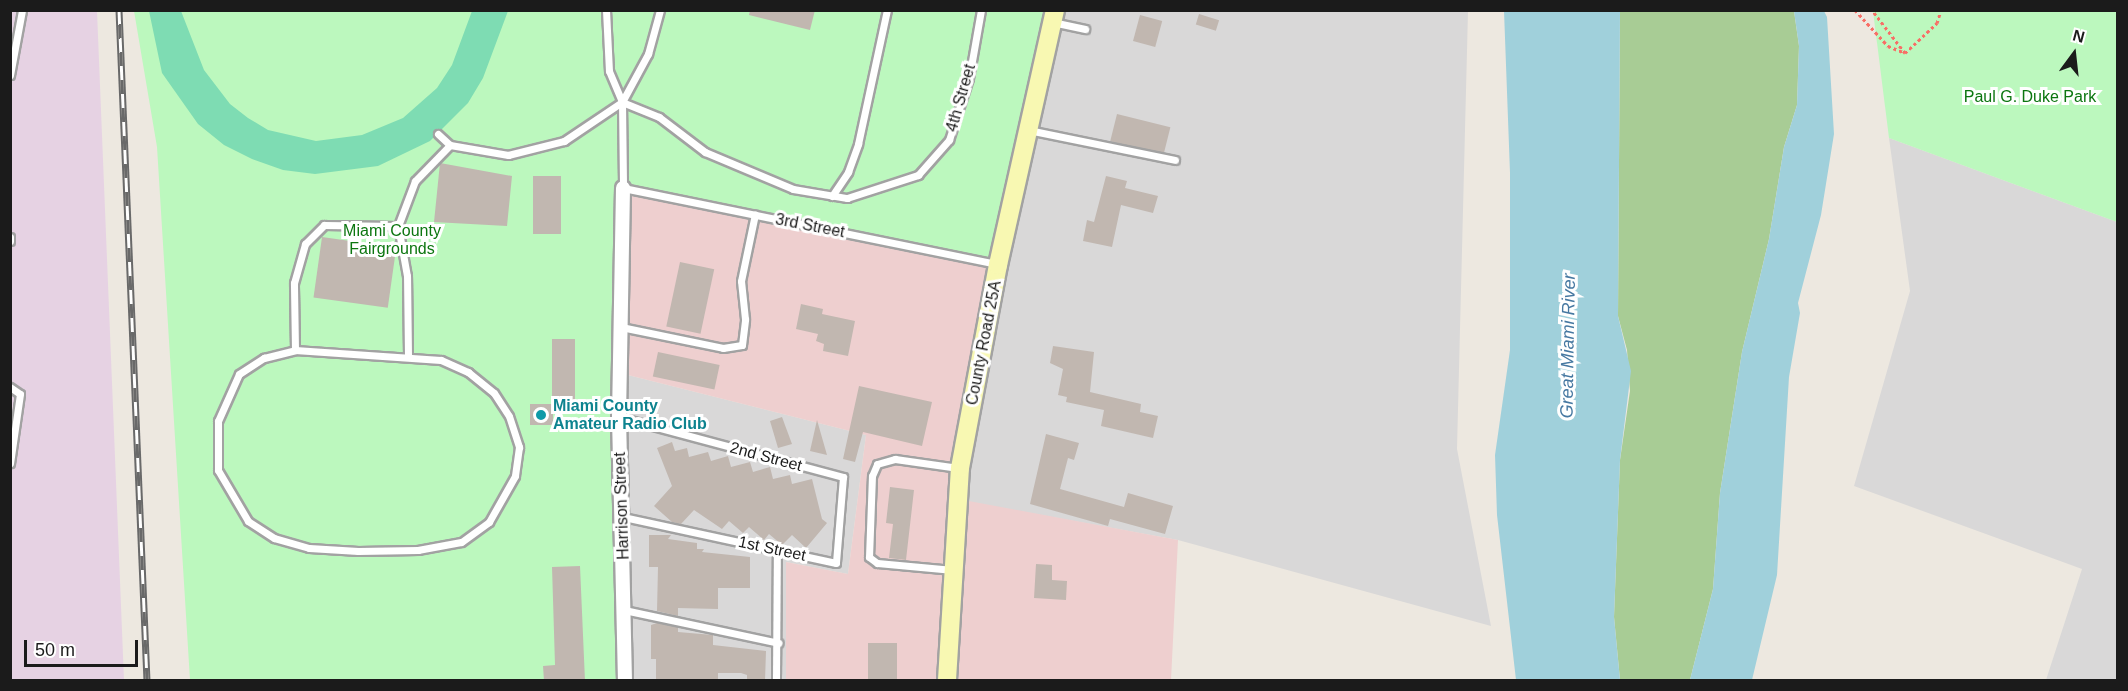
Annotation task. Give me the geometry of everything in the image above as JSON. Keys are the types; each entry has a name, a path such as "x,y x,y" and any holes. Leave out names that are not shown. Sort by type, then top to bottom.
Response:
{"main road":[{"name":"County Road 25A","path":"947,681 960,468 998,265 1054,16"}],"street":[{"name":"Harrison Street","path":"622,188 620,417 624,517 625,681"}],"lane":[{"path":"10,75 22,10"},
{"path":"606,10 609,71 622,102 622,188"},
{"path":"438,134 450,145 508,155 564,141 622,102 648,54 660,10"},
{"path":"622,102 660,117 705,152 793,189 832,196 848,172 858,144 887,10"},
{"name":"4th Street","path":"832,196 847,198 918,175 949,140 969,78 981,10"},
{"path":"1054,16 1085,29"},
{"path":"1028,130 1175,160"},
{"path":"408,355 406,276 398,226 415,181 450,145"},
{"name":"3rd Street","path":"622,188 998,265"},
{"path":"621,327 723,348 742,345 745,319 741,280 755,214"},
{"path":"295,350 294,283 305,243 324,225 398,226"},
{"path":"295,350 408,355 441,360 468,372 494,393 509,416 519,447 515,476 489,522 461,542 418,550 358,551 309,548 274,538 248,521 218,470 218,421 239,374 264,358 295,350"},
{"path":"10,387 20,394 10,463"},
{"name":"2nd Street","path":"620,417 843,477"},
{"path":"953,570 877,563 870,557 872,476 877,464 895,459 960,468"},
{"name":"1st Street","path":"624,517 836,563 843,477"},
{"path":"776,681 779,644 777,550"},
{"path":"624,609 779,644"}],"path":[{"path":"1855,10 1888,46 1905,53"},
{"path":"1872,10 1903,47 1905,53"},
{"path":"1905,53 1937,23 1941,10"}],"shaded area":[{"path":"10,11 97,11 124,680 11,680"},
{"path":"1055,11 1468,11 1457,449 1491,626 1178,540 958,500"},
{"path":"1889,138 2117,222 2117,680 2046,680 2082,569 1854,486 1910,291"},
{"path":"623,188 998,265 958,499 1178,540 1171,680 786,680 786,562 848,574 866,435 620,373"},
{"path":"620,373 866,435 848,574 786,562 786,680 625,680"}],"green space":[{"name":"Miami County Fairgrounds","path":"134,11 1055,11 998,265 623,188 625,680 190,680 157,147"},
{"path":"149,11 181,11 204,70 230,104 268,130 316,141 362,135 403,118 437,88 452,65 472,11 508,11 483,78 468,103 430,141 378,166 315,174 283,170 252,159 224,145 198,124 162,73"},
{"path":"1620,11 1794,11 1799,46 1797,105 1784,147 1769,239 1742,352 1720,493 1713,589 1690,680 1620,680 1614,617 1620,460 1630,391 1627,350 1618,316"},
{"name":"Paul G. Duke Park","path":"1873,11 2117,11 2117,222 1889,138"}],"water":[{"name":"Great Miami River","path":"1504,11 1620,11 1618,316 1631,371 1620,460 1614,617 1620,680 1516,680 1497,515 1495,455 1510,350 1510,173"},
{"path":"1794,11 1824,11 1827,17 1834,134 1821,215 1798,303 1800,313 1789,377 1777,575 1752,680 1690,680 1713,589 1720,493 1742,352 1769,239 1784,147 1797,105 1799,46"}],"building":[{"path":"750,10 815,10 810,30 749,15"},
{"path":"1199,14 1219,20 1216,31 1196,25"},
{"path":"1140,15 1162,21 1155,47 1133,41"},
{"path":"1117,114 1170,127 1164,154 1110,141"},
{"path":"440,163 512,176 507,226 434,222"},
{"path":"533,176 561,176 561,234 533,234"},
{"path":"1106,176 1127,181 1125,188 1158,196 1153,213 1121,205 1112,247 1083,241 1087,220 1094,222"},
{"path":"322,237 396,247 388,308 314,297"},
{"path":"680,262 714,269 701,334 666,327"},
{"path":"801,304 823,309 822,314 855,321 848,356 823,351 824,344 816,341 818,334 796,329"},
{"path":"552,339 575,339 575,401 552,401"},
{"path":"1053,346 1094,352 1090,392 1141,404 1140,412 1158,416 1153,438 1101,426 1104,410 1066,402 1067,397 1058,395 1063,369 1050,363"},
{"path":"658,352 720,365 714,390 653,376"},
{"path":"859,386 932,402 922,446 863,432 855,462 843,459"},
{"name":"Miami County Amateur Radio Club","path":"530,404 553,404 553,425 530,425"},
{"path":"782,417 792,444 778,448 770,421"},
{"path":"817,420 827,455 810,451"},
{"path":"1046,434 1079,443 1074,460 1068,458 1060,489 1124,507 1128,493 1173,506 1165,534 1110,519 1108,526 1030,504"},
{"path":"672,442 675,451 687,448 689,457 708,452 711,461 728,456 731,467 750,462 753,472 770,467 773,479 790,475 792,484 812,479 822,519 827,523 806,548 792,535 782,545 769,534 764,540 749,527 743,533 729,521 722,529 694,510 681,524 672,522 654,506 672,486 657,448"},
{"path":"890,487 914,490 906,560 889,558 893,524 886,523"},
{"path":"649,535 671,535 668,539 697,543 697,549 704,549 702,552 750,557 750,588 718,588 718,609 678,608 678,616 657,611 658,567 649,567"},
{"path":"1036,564 1052,565 1052,580 1067,581 1066,600 1034,598"},
{"path":"580,566 585,681 544,681 543,666 555,665 552,567"},
{"path":"657,623 678,627 678,632 713,635 713,645 766,651 765,681 747,681 747,675 741,673 718,673 718,681 656,681 656,659 651,659 651,625"},
{"path":"868,643 897,643 897,680 868,680"}],"railway":[{"path":"119,10 147,680"}],"place":[{"name":"Miami County Amateur Radio Club","path":"541,415"}]}
